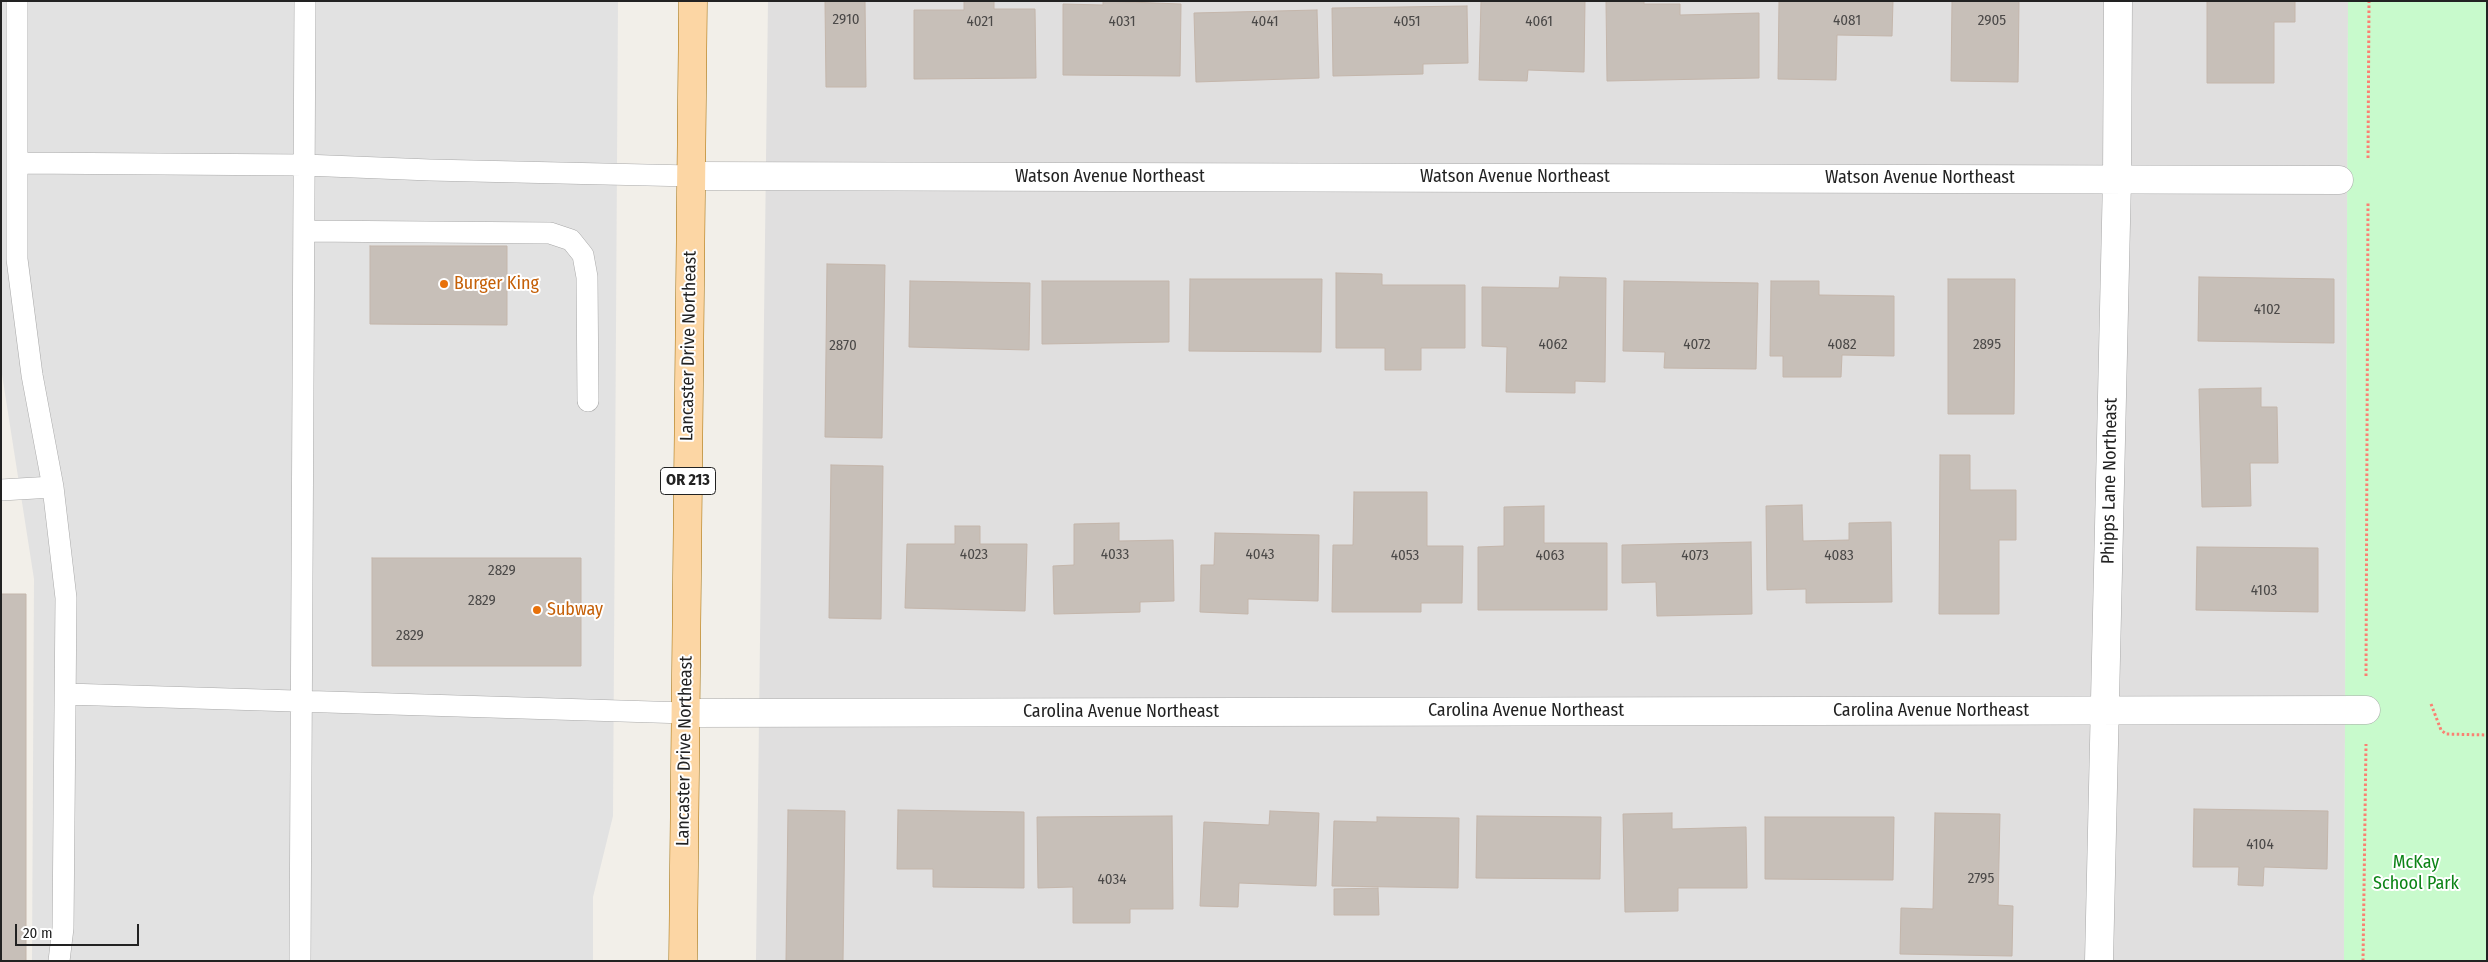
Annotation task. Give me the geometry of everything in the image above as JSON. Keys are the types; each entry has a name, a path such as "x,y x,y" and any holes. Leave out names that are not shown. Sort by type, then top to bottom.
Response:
{"main road":[{"name":"Lancaster Drive Northeast","path":"682,961 693,1"}],"street":[{"name":"Phipps Lane Northeast","path":"2099,961 2117,178 2118,1"},
{"name":"Watson Avenue Northeast","path":"691,176 2339,180"},
{"name":"Carolina Avenue Northeast","path":"686,713 2366,710"}],"lane":[{"path":"17,1 17,259 32,375 53,487 66,598 63,928 59,961"},
{"path":"300,961 305,1"},
{"path":"18,163 304,165 691,176"},
{"path":"304,231 550,233 571,240 583,255 587,277 588,401"},
{"path":"1,490 53,487"},
{"path":"66,694 686,713"}],"path":[{"path":"2368,1 2368,161"},
{"path":"2363,961 2368,201"},
{"path":"2431,704 2441,730 2446,734 2485,734"}],"shaded area":[{"path":"1,1 618,1 613,816 593,897 593,961 32,961 34,579 1,368"},
{"path":"768,1 2348,1 2344,961 756,961"}],"green space":[{"name":"McKay School Park","path":"2348,1 2487,1 2487,961 2344,961"}],"building":[{"path":"825,1 865,1 866,87 826,87"},
{"path":"964,1 994,1 994,9 1035,9 1036,78 914,79 914,10 964,10"},
{"path":"1103,1 1181,4 1180,76 1063,75 1063,4 1103,5"},
{"path":"1481,1 1585,1 1584,72 1528,70 1527,81 1479,80"},
{"path":"1606,1 1644,1 1644,4 1680,4 1680,15 1759,13 1759,78 1607,81"},
{"path":"1779,1 1893,1 1892,36 1837,35 1836,80 1778,79"},
{"path":"1952,1 2019,1 2018,82 1951,81"},
{"path":"2207,1 2295,1 2295,22 2274,22 2274,83 2207,83"},
{"path":"1467,6 1468,63 1423,64 1423,74 1333,76 1332,8"},
{"path":"1317,10 1319,78 1196,82 1194,13"},
{"path":"370,246 507,246 507,325 370,324"},
{"path":"827,264 885,265 882,438 825,437"},
{"path":"1336,273 1382,274 1382,285 1465,285 1465,348 1421,348 1421,370 1385,370 1385,348 1336,348"},
{"path":"1560,277 1606,278 1605,382 1575,381 1575,393 1506,392 1507,347 1482,346 1482,287 1559,288"},
{"path":"2199,277 2334,279 2334,343 2198,341"},
{"path":"1190,279 1322,279 1321,352 1189,351"},
{"path":"1948,279 2015,279 2014,414 1948,414"},
{"path":"910,281 1030,283 1029,350 909,347"},
{"path":"1042,281 1169,281 1169,342 1042,344"},
{"path":"1624,281 1758,283 1756,369 1664,368 1665,352 1623,351"},
{"path":"1771,281 1819,281 1819,295 1894,296 1894,356 1842,355 1841,377 1783,377 1783,356 1770,356"},
{"path":"2261,388 2261,407 2277,407 2278,463 2250,463 2251,506 2202,507 2199,389"},
{"path":"1940,455 1970,455 1970,490 2016,490 2016,540 1999,540 1999,614 1939,614"},
{"path":"831,465 883,466 881,619 829,618"},
{"path":"1354,492 1427,492 1427,546 1463,546 1462,603 1421,603 1421,612 1332,612 1333,545 1353,545"},
{"path":"1802,505 1803,541 1849,540 1849,523 1891,522 1892,602 1806,603 1806,589 1767,590 1766,506"},
{"path":"1544,506 1544,543 1607,543 1607,610 1478,610 1478,547 1504,546 1504,507"},
{"path":"1119,523 1119,541 1173,540 1174,601 1140,602 1140,612 1054,614 1053,566 1074,565 1074,524"},
{"path":"955,526 980,526 980,544 1027,544 1025,611 905,608 907,544 955,544"},
{"path":"1215,533 1319,535 1318,601 1248,599 1248,614 1200,612 1201,565 1214,565"},
{"path":"1751,542 1752,614 1657,616 1656,582 1622,583 1622,545"},
{"path":"2197,547 2318,548 2318,612 2196,610"},
{"path":"372,558 581,558 581,666 372,666"},
{"path":"1,594 26,594 26,961 1,961"},
{"path":"2194,809 2328,811 2327,869 2264,867 2263,886 2238,885 2239,867 2193,867"},
{"path":"788,810 845,811 843,961 786,961"},
{"path":"898,810 1024,812 1024,888 933,887 933,869 897,869"},
{"path":"1270,811 1319,813 1316,886 1239,883 1238,907 1200,906 1204,822 1269,825"},
{"path":"1672,813 1672,829 1746,827 1747,888 1678,888 1678,911 1625,912 1623,814"},
{"path":"1935,813 2000,814 1998,905 2013,906 2012,956 1900,954 1901,908 1933,909"},
{"path":"1172,816 1173,909 1130,909 1130,923 1073,923 1073,887 1038,888 1037,817"},
{"path":"1477,816 1601,817 1600,879 1476,878"},
{"path":"1377,817 1459,818 1458,888 1332,886 1334,821 1377,822"},
{"path":"1765,817 1894,817 1893,880 1765,879"},
{"path":"1378,888 1379,915 1334,915 1334,889"}],"place":[{"name":"Burger King","path":"444,284"},
{"name":"Subway","path":"537,610"}]}
